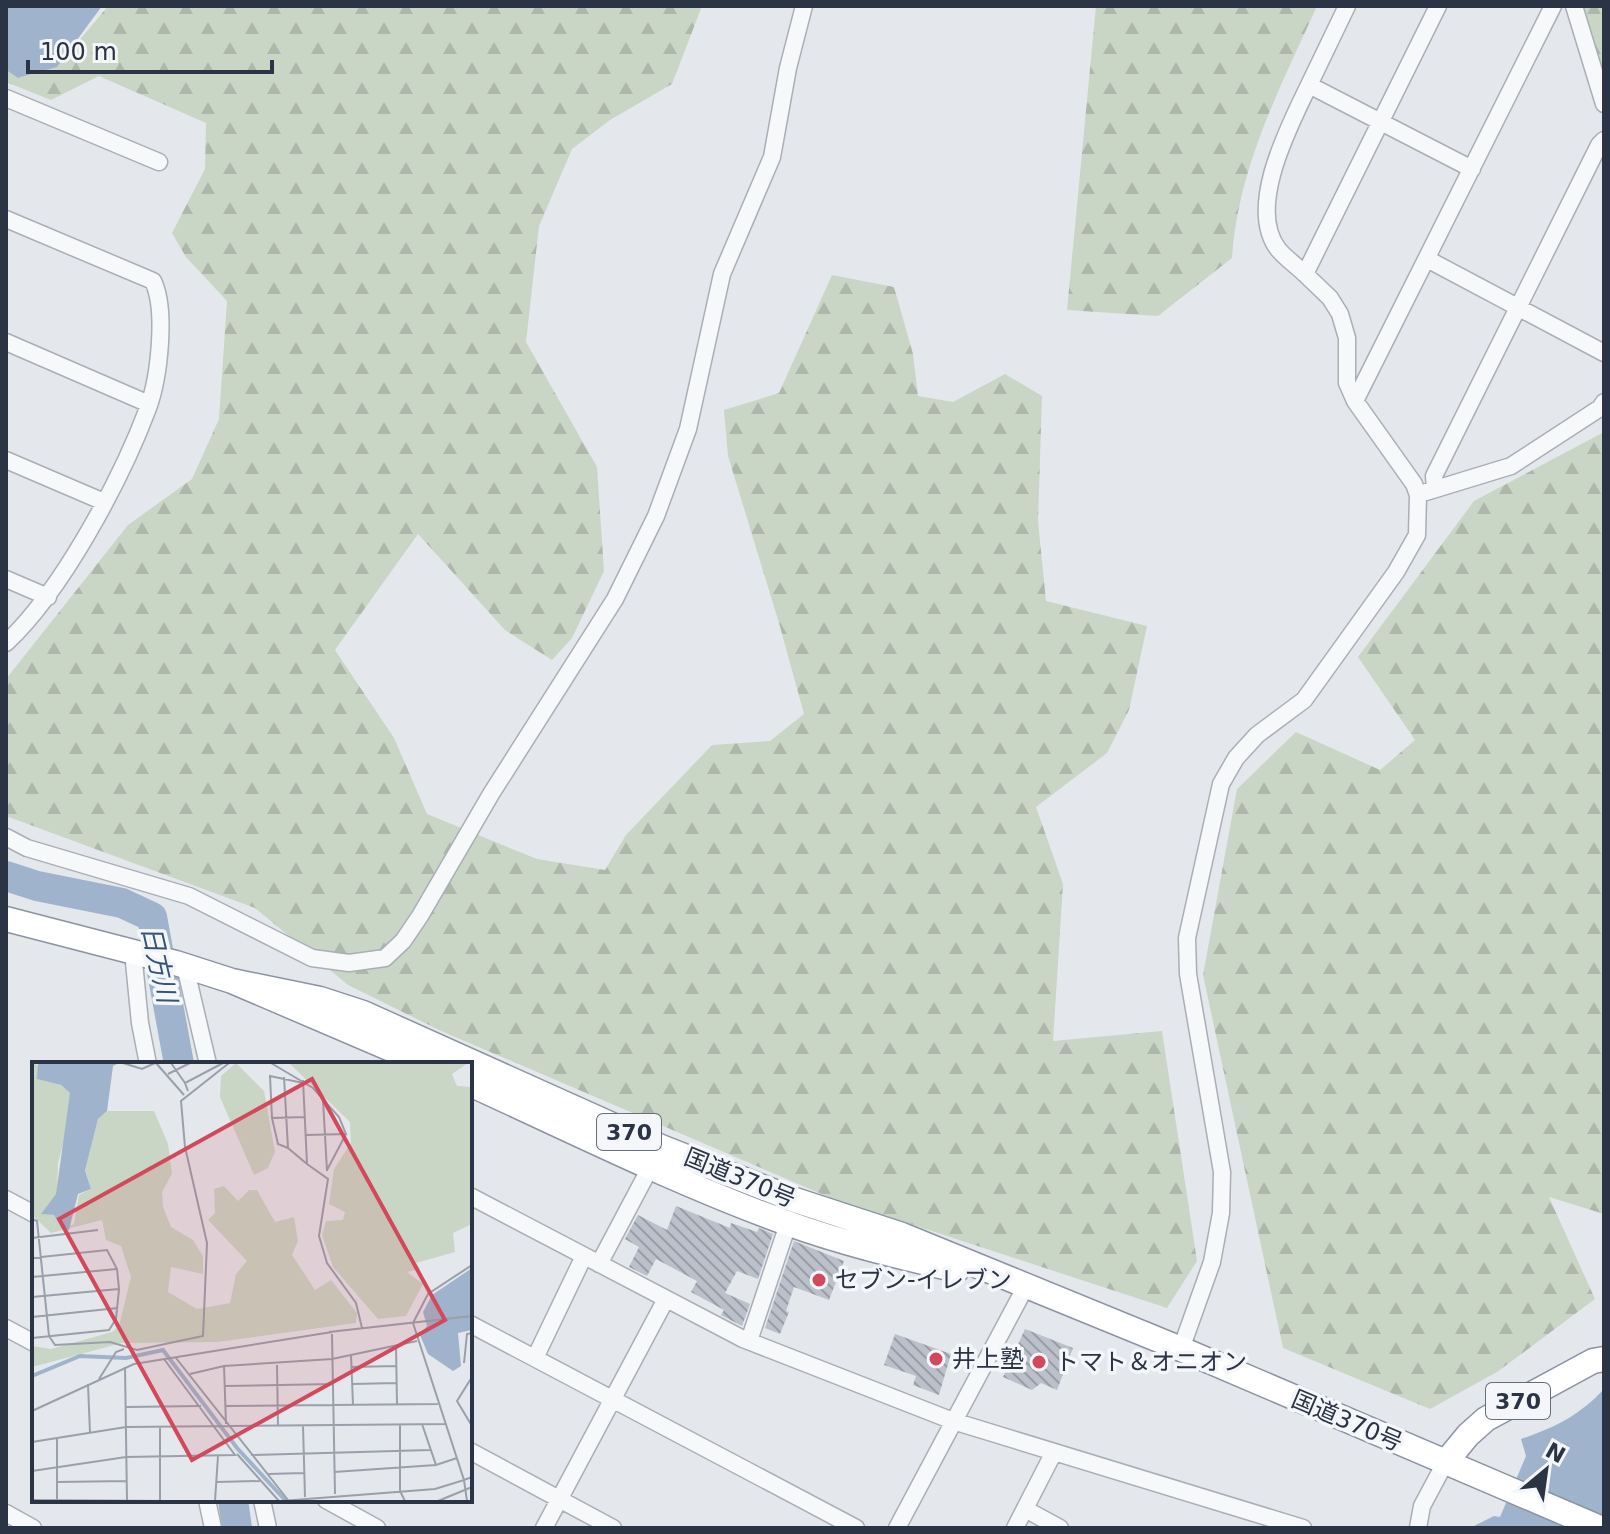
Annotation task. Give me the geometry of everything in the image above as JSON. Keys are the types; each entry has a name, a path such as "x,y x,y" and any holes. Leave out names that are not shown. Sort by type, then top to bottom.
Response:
{"highway":[{"name":"国道370号","path":"6,919 180,964 232,981 421,1062"},
{"name":"国道370号","path":"232,981 320,999 363,1013 661,1147 795,1200 902,1235 1181,1349 1445,1463"},
{"name":"国道370号","path":"472,1085 788,1224 894,1255 1026,1286"},
{"name":"370","path":"1600,1528 1445,1463 1486,1419 1593,1361 1604,1359"}],"street":[{"path":"6,837 27,848 189,896 312,958 349,963 385,958 403,941 491,794 615,599 656,516 688,429 722,274 772,157 788,68 804,6"},
{"path":"1181,1349 1212,1262 1221,1213 1222,1172 1188,974 1187,938 1221,784 1236,758 1257,735 1304,700 1396,572 1417,535 1418,495 1399,462 1355,401 1347,383 1347,338 1340,314 1330,298 1277,248 1268,227 1269,181 1277,152 1347,6"},
{"path":"1305,274 1438,6"},
{"path":"1355,401 1553,6"},
{"path":"1574,6 1604,104"},
{"path":"1309,85 1472,169"},
{"path":"6,98 159,162"},
{"path":"1435,488 1434,476 1604,140"},
{"path":"6,219 153,281 160,296 162,328 149,404 104,502 48,597 6,643"},
{"path":"1427,259 1604,353"},
{"path":"6,342 149,404"},
{"path":"1418,495 1511,466 1600,408 1604,402"},
{"path":"6,460 104,502"},
{"path":"6,579 48,597"},
{"path":"136,953 140,1023 148,1062"},
{"path":"180,964 207,1062"},
{"path":"599,1264 651,1166"},
{"path":"472,1197 749,1341 953,1421 1300,1528"},
{"path":"6,1199 32,1213"},
{"path":"749,1341 788,1224"},
{"path":"535,1358 584,1256"},
{"path":"897,1528 1026,1286"},
{"path":"544,1528 666,1299"},
{"path":"472,1325 856,1528"},
{"path":"6,1328 32,1342"},
{"path":"472,1452 613,1528"},
{"path":"1015,1528 1054,1452"},
{"path":"1418,1528 1422,1506 1445,1463"},
{"path":"207,1502 213,1528"},
{"path":"262,1502 268,1528"},
{"path":"330,1502 377,1528"},
{"path":"1025,1509 1060,1528"},
{"path":"6,1513 33,1528"}],"green space":[{"path":"108,6 702,6 672,84 610,120 572,149 539,226 526,342 597,467 604,571 572,638 552,660 505,630 418,534 335,650 394,738 427,814 537,859 605,870 626,835 712,745 770,741 804,714 728,456 724,410 779,393 832,275 894,287 913,354 918,396 953,402 1005,374 1042,396 1038,521 1046,601 1147,626 1129,710 1107,753 1036,807 1063,884 1053,1041 1162,1031 1197,1261 1167,1308 831,1198 439,1030 348,985 255,908 6,816 6,679 128,525 192,479 219,419 227,301 186,257 172,233 205,169 206,123 99,76 51,100 6,82 6,70 19,78 57,67"},
{"path":"1096,6 1317,6 1275,98 1252,160 1236,224 1232,258 1158,316 1067,310"},
{"path":"1582,6 1604,6 1604,76"},
{"path":"1604,432 1604,1214 1549,1197 1595,1299 1497,1372 1430,1409 1283,1348 1203,975 1237,789 1296,732 1380,770 1415,740 1358,657 1474,501"}],"water":[{"path":"6,6 102,6 57,67 18,78 6,70"},
{"path":"1604,1389 1604,1528 1470,1528 1494,1516 1500,1517 1526,1456 1521,1439 1566,1420"}],"building":[{"path":"676,1206 730,1228 731,1223 773,1234 758,1279 737,1271 725,1293 750,1304 742,1326 721,1315 724,1310 691,1292 697,1281 656,1259 647,1276 629,1267 639,1247 625,1239 638,1215 667,1230"},
{"path":"794,1241 844,1261 829,1300 794,1287 780,1334 765,1328"},
{"name":"トマト＆オニオン","path":"1025,1329 1073,1348 1057,1390 1041,1383 1032,1390 1003,1377"},
{"path":"895,1334 951,1354 939,1395 913,1385 916,1376 884,1365"}],"waterway":[{"name":"日方川","path":"6,876 37,886 122,903 152,917 179,1062"},
{"name":"日方川","path":"233,1502 237,1528"}],"place":[{"name":"セブン-イレブン","path":"819,1280"},
{"name":"井上塾","path":"936,1359"},
{"name":"トマト＆オニオン","path":"1039,1362"}]}
